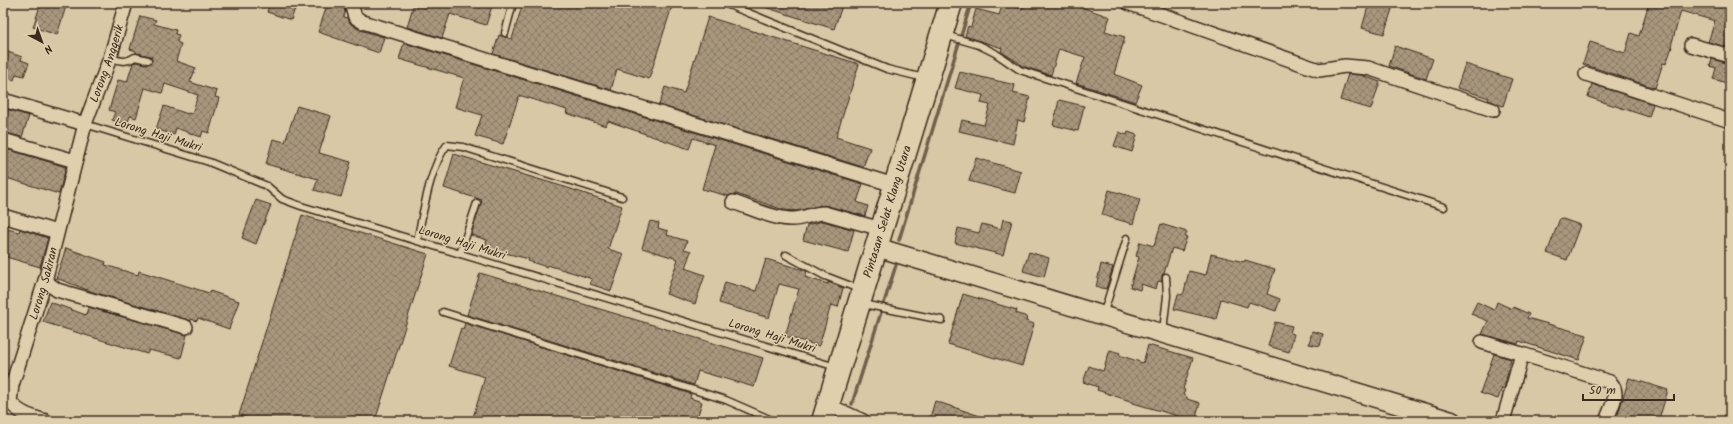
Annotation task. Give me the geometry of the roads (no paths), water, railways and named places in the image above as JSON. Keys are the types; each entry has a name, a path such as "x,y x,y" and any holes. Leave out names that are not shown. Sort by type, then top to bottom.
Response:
{"highway":[{"name":"Pintasan Selat Klang Utara","path":"825,413 839,368 865,300 879,238 894,185 928,78 946,35 951,3"}],"street":[{"name":"Lorong Anggerik","path":"85,124 110,58 126,3"},
{"path":"351,3 355,17 363,22 894,185"},
{"path":"1128,3 1319,70 1345,66 1368,68 1493,110"},
{"path":"1691,45 1730,56"},
{"path":"1586,74 1730,121"},
{"path":"3,100 85,124"},
{"name":"Lorong Sakiran","path":"46,421 23,414 14,415 10,402 12,385 45,281 85,124"},
{"path":"3,140 75,161"},
{"path":"733,202 783,218 792,219 815,213 824,213 879,238 1103,315 1419,416 1452,421"},
{"path":"3,216 57,232"},
{"path":"45,281 58,290 186,327"},
{"path":"1482,342 1610,382 1614,386 1616,392 1606,421"},
{"path":"1503,421 1522,354"},
{"path":"825,413 863,421"}],"lane":[{"path":"505,33 513,3"},
{"path":"724,3 887,69 928,78"},
{"path":"946,35 979,45 1020,70 1444,207"},
{"path":"110,58 123,62 129,61 135,57 148,60"},
{"name":"Lorong Haji Mukri","path":"85,124 209,162 267,186 282,199 839,368"},
{"path":"417,241 432,179 442,152 447,145 463,147 622,197"},
{"path":"460,254 477,203"},
{"path":"1103,315 1127,238"},
{"path":"786,255 865,300 886,309 942,320"},
{"path":"1163,333 1167,296 1166,277"},
{"path":"442,312 726,400 774,421"}],"waterway":[{"path":"899,240 971,3"},
{"path":"852,404 896,265"}]}
